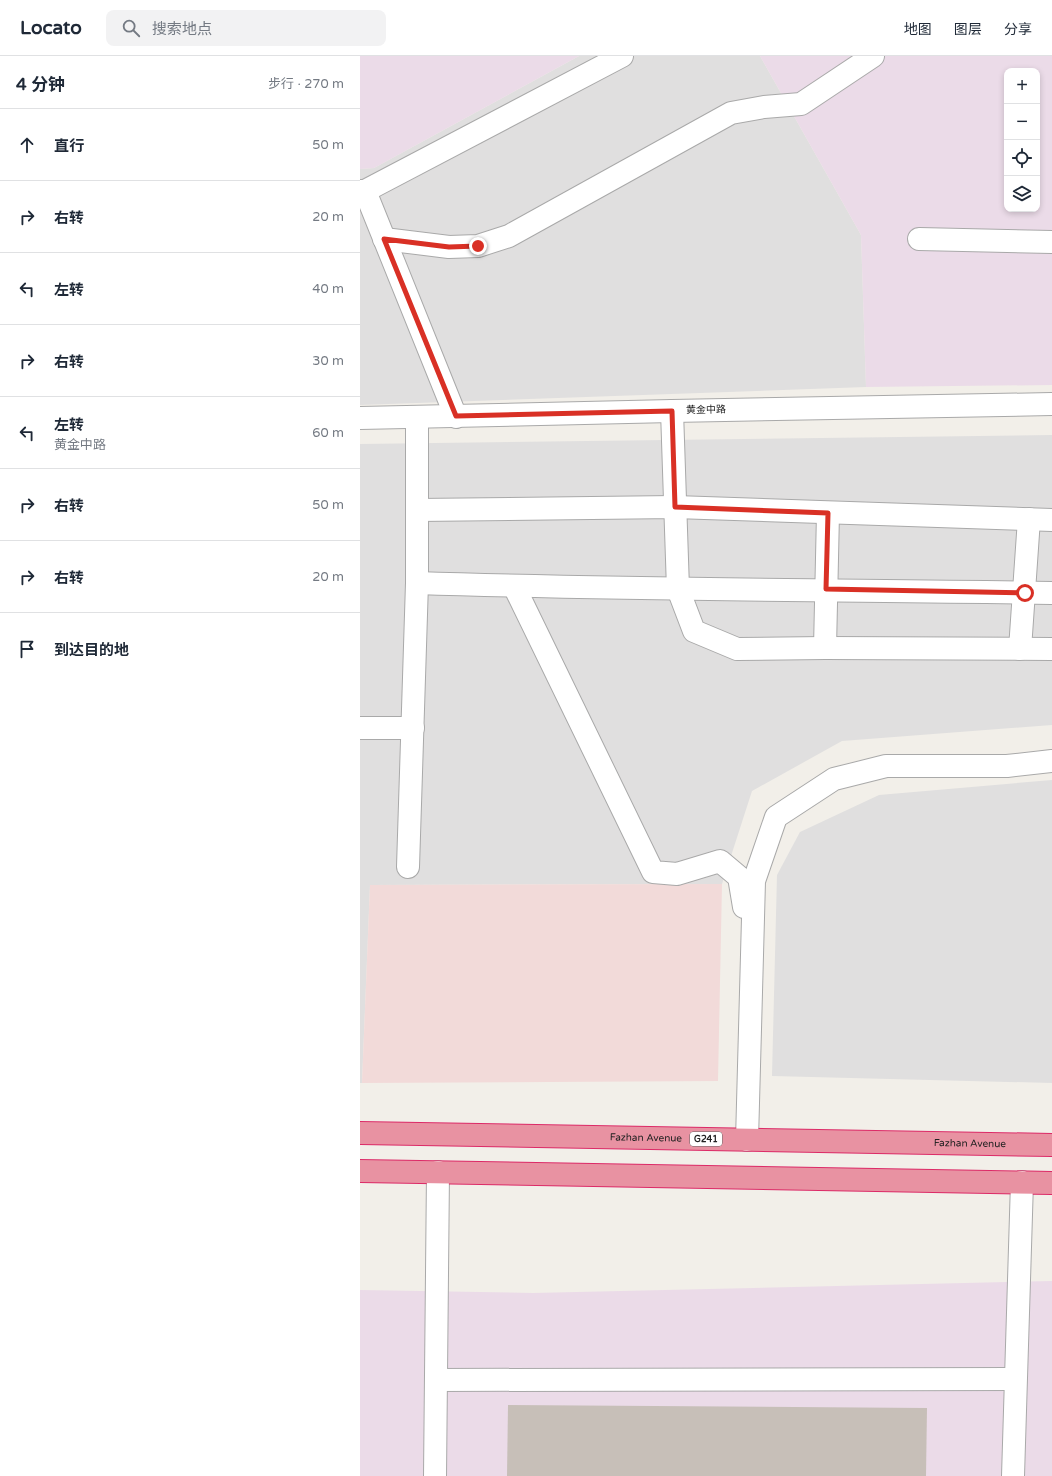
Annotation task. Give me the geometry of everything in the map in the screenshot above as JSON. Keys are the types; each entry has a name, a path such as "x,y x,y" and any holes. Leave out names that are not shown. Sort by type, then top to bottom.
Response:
{"highway":[{"name":"Fazhan Avenue","path":"360,1133 1052,1145"},
{"path":"360,1171 1052,1183"}],"street":[{"path":"456,416 363,191 622,56"},
{"path":"384,239 449,247 478,246 509,236 731,113 764,107 801,104 873,56"},
{"path":"919,239 1052,242"},
{"name":"黄金中路","path":"360,418 1052,404"},
{"path":"672,411 678,589 694,631 737,649 825,648 1052,650"},
{"path":"408,867 417,583 417,416"},
{"path":"417,510 675,507 1052,520"},
{"path":"825,648 828,513"},
{"path":"1020,649 1029,519"},
{"path":"417,583 678,589 826,589 1052,593"},
{"path":"514,586 653,872 677,874 720,861 739,877 741,895 752,941"},
{"path":"360,728 412,728"},
{"path":"747,1140 754,882 776,817 834,779 886,766 1007,766 1052,761"},
{"path":"435,1476 438,1172"},
{"path":"1013,1476 1022,1182"},
{"path":"436,1380 1015,1379"}],"shaded area":[{"path":"360,56 579,56 374,168 360,169"},
{"path":"579,56 760,56 861,235 866,387 360,405 360,169 374,168"},
{"path":"760,56 1052,56 1052,385 866,387 861,235"},
{"path":"1052,435 1052,725 842,741 752,791 722,884 370,885 362,1083 360,1083 360,444"},
{"path":"1052,780 1052,1083 772,1076 777,875 800,832 879,795"},
{"path":"722,884 718,1081 362,1083 370,885"},
{"path":"1052,1281 1052,1476 360,1476 360,1290 533,1293"}],"building":[{"path":"508,1405 927,1408 926,1476 507,1476"}],"route":[{"path":"478,246 449,247 384,239 456,416 672,411 675,507 828,513 826,589 1025,593"}]}
